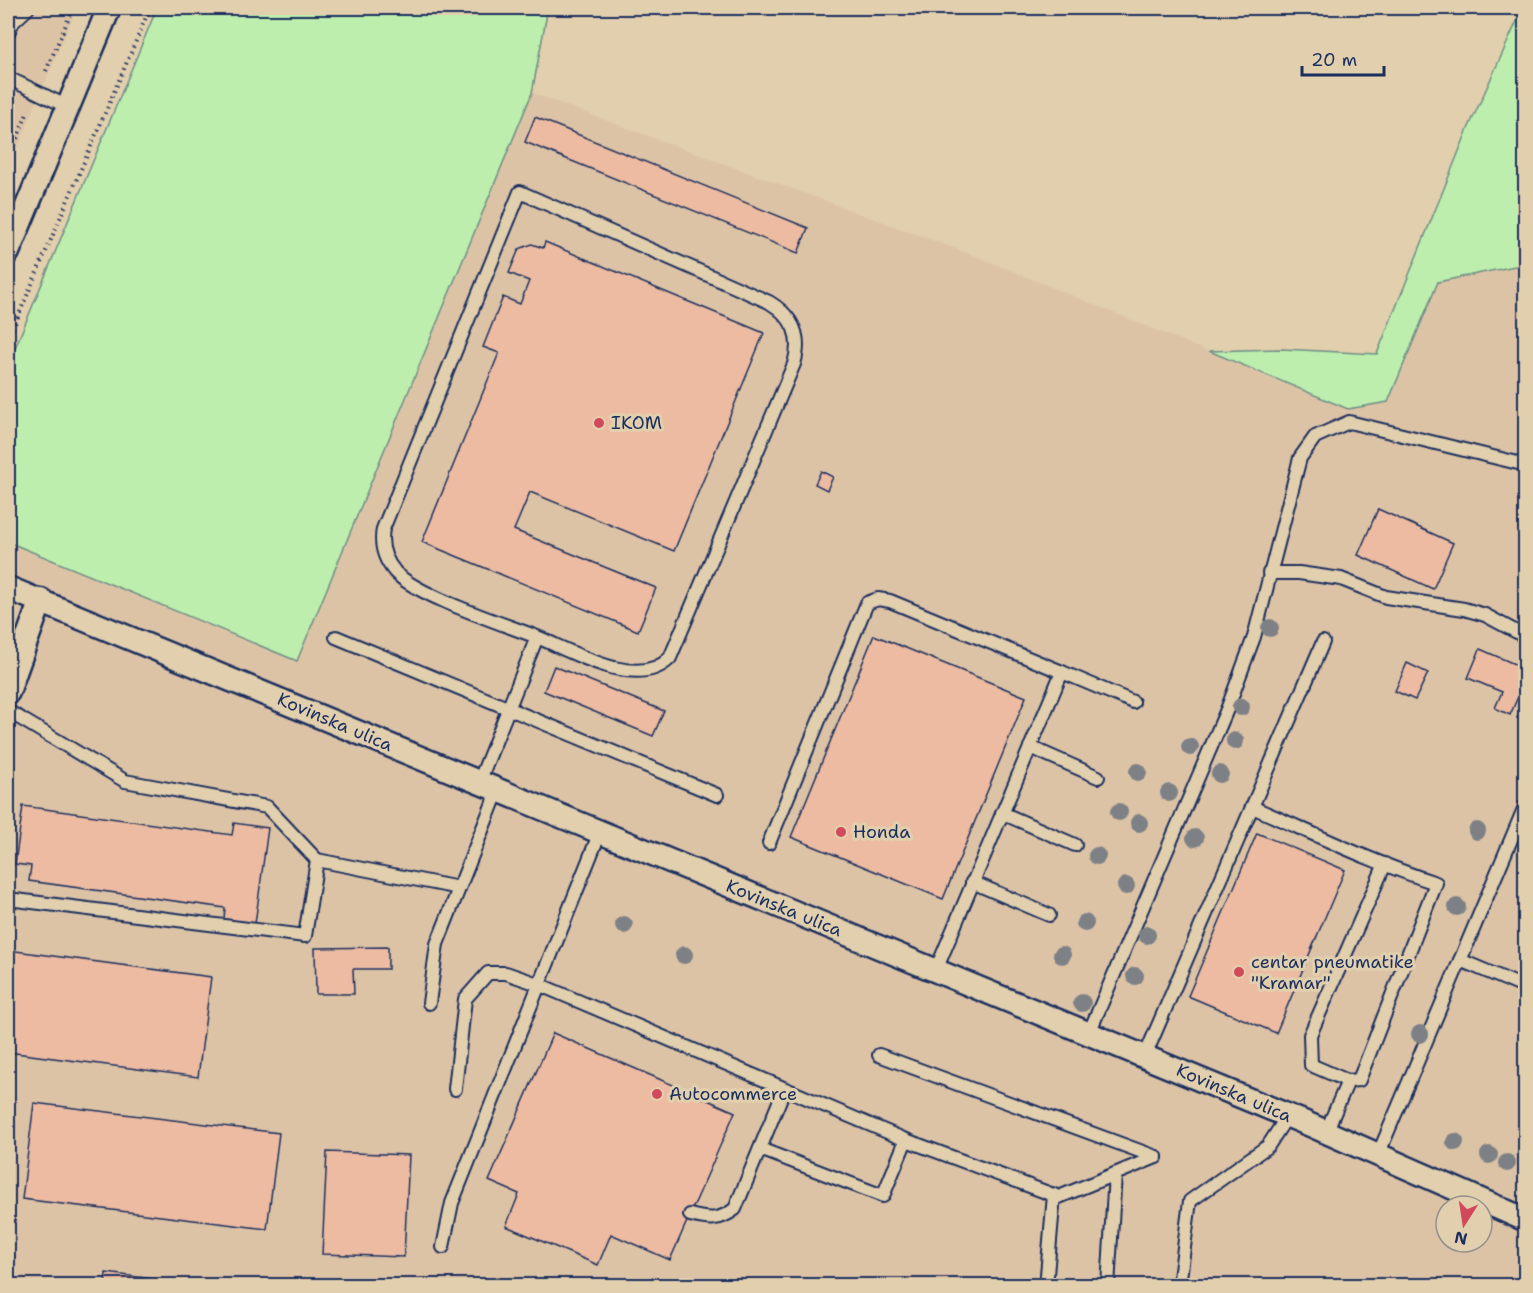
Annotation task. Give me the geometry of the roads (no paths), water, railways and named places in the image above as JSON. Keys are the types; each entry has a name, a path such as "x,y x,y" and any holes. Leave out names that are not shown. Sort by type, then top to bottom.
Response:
{"street":[{"path":"8,252 109,8"},
{"name":"Kovinska ulica","path":"8,588 1288,1115 1526,1220"},
{"path":"8,692 41,600"}],"lane":[{"path":"8,33 12,23 28,8"},
{"path":"8,78 68,107"},
{"path":"520,192 770,302 789,317 796,330 798,343 794,364 670,658 661,668 632,673 537,638 416,588 394,570 383,552 381,541 383,529 520,192"},
{"path":"1089,1033 1228,707 1254,637 1300,458 1316,437 1348,422 1526,465"},
{"path":"1269,573 1299,573 1341,579 1386,597 1464,609 1485,615 1526,637"},
{"path":"769,843 867,603 878,599 890,601 1133,702"},
{"path":"336,637 717,795"},
{"path":"429,1003 437,944 459,888 509,709 537,638"},
{"path":"1144,1056 1323,642"},
{"path":"936,970 1062,672"},
{"path":"8,711 125,782 267,807 317,860 459,888"},
{"path":"1030,747 1098,777"},
{"path":"1378,1155 1526,804"},
{"path":"1252,807 1385,864 1436,883 1359,1080 1348,1081 1311,1065 1310,1035 1385,864"},
{"path":"1002,813 1075,845"},
{"path":"443,1247 452,1203 600,832"},
{"path":"8,899 305,936 317,860"},
{"path":"972,882 1049,915"},
{"path":"1460,960 1526,988"},
{"path":"455,1089 465,999 488,973 506,973 538,984 906,1140 1059,1197 1156,1157 879,1055"},
{"path":"1326,1132 1348,1081"},
{"path":"690,1215 709,1220 723,1218 735,1209 784,1090"},
{"path":"1179,1286 1190,1201 1268,1146 1288,1115"},
{"path":"760,1149 883,1196 906,1140"},
{"path":"1108,1286 1115,1174"},
{"path":"1046,1286 1054,1195"}],"place":[{"name":"IKOM","path":"599,423"},
{"name":"Honda","path":"841,832"},
{"name":"centar pneumatike \"Kramar\"","path":"1239,972"},
{"name":"Autocommerce","path":"657,1094"}]}
